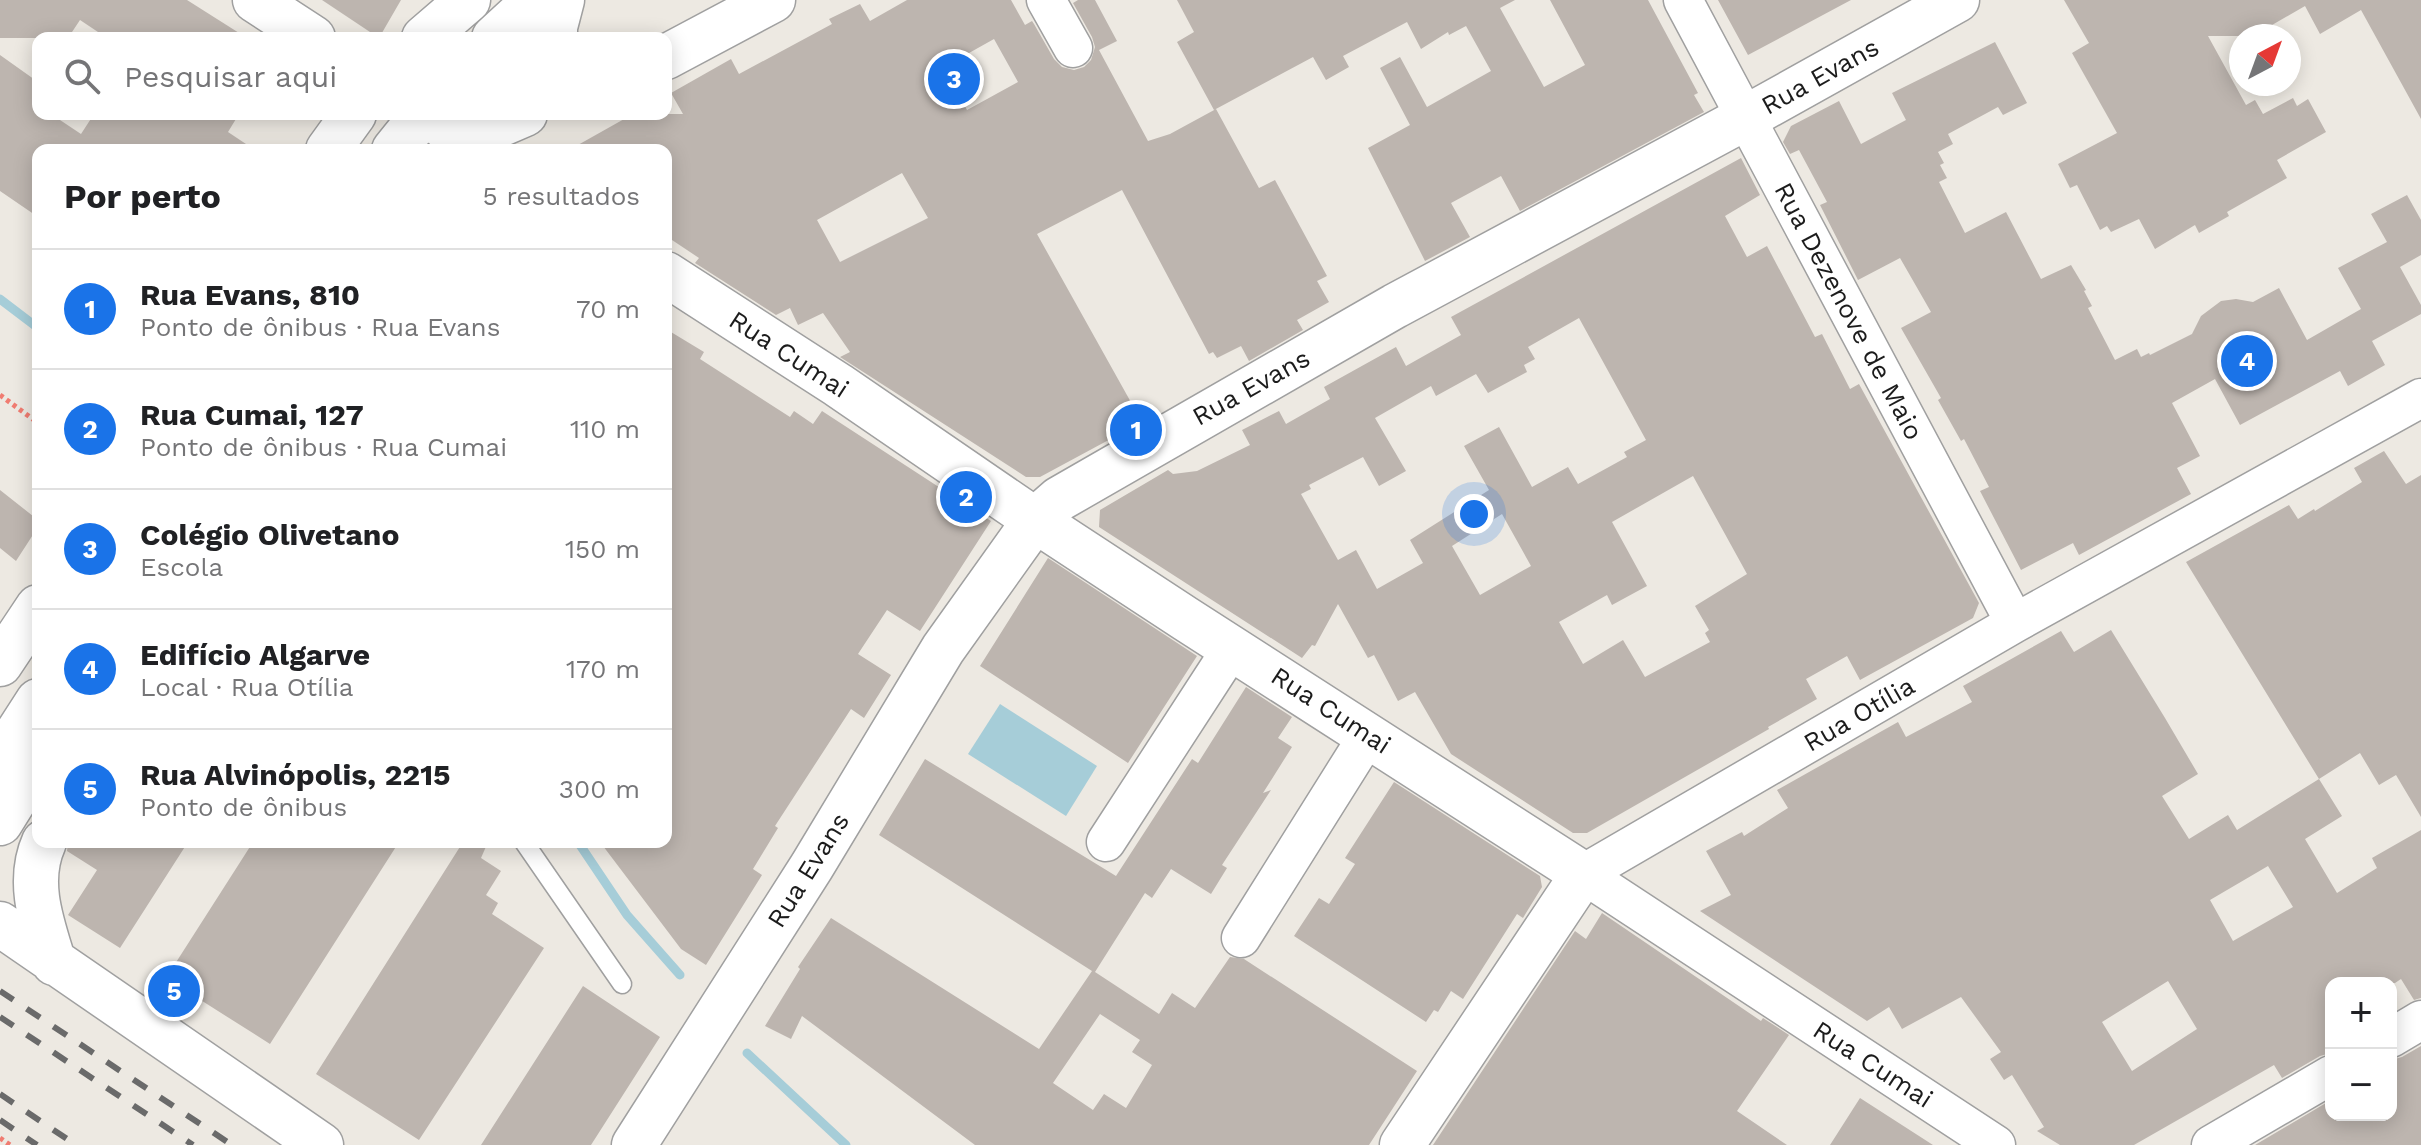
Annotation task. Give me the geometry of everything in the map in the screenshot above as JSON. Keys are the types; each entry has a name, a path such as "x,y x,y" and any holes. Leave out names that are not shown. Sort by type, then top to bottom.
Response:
{"street":[{"path":"255,0 304,32"},
{"path":"431,32 468,0"},
{"path":"500,32 535,0"},
{"path":"556,32 562,0"},
{"path":"672,54 773,0"},
{"path":"1046,0 1073,48"},
{"name":"Rua Dezenove de Maio","path":"1683,0 2015,623"},
{"name":"Rua Evans","path":"634,1145 812,866 943,649 1035,520 1059,499 1409,299 1957,0"},
{"path":"332,144 350,120"},
{"path":"399,144 419,120"},
{"path":"431,120 461,144"},
{"path":"470,144 514,120"},
{"name":"Rua Cumai","path":"672,278 1232,648 1360,747 1583,874 1996,1145"},
{"name":"Rua Otília","path":"1402,1145 1583,874 2015,623 2421,398"},
{"path":"1106,842 1232,648"},
{"path":"0,760 32,710"},
{"path":"1241,938 1360,747"},
{"path":"0,823 32,772"},
{"path":"42,848 35,881 39,911 54,963"},
{"path":"0,924 321,1145"},
{"path":"2397,1034 2421,1020"},
{"path":"2211,1145 2325,1078"}],"lane":[{"path":"528,848 622,984"}],"path":[{"path":"0,395 32,419"},
{"path":"0,1138 10,1145"}],"water":[{"path":"1000,704 1097,766 1066,816 968,754"}],"building":[{"path":"0,0 187,0 238,32 98,32 80,20 72,32 32,32 32,38 0,38"},
{"path":"322,0 401,0 382,32 370,32"},
{"path":"907,0 1011,0 1025,25 1032,21 1054,59 1062,67 1074,70 1084,67 1091,60 1095,47 1073,3 1095,0 1117,41 1099,50 1148,141 1170,134 1216,109 1259,188 1275,180 1327,276 1317,281 1329,302 1297,320 1303,330 1249,361 1241,346 1217,358 1213,352 1209,354 1122,190 1037,234 1142,422 1040,477 1026,477 840,357 850,352 823,313 798,325 790,308 776,315 695,263 699,258 672,240 672,144 580,144 622,120 672,120 672,114 683,114 672,92 731,59 739,74 832,24 829,19 860,4 870,21","holes":["994,39 1018,82 967,110 944,67","902,173 928,218 840,262 817,220"]},
{"path":"1177,0 1515,0 1500,8 1544,87 1585,65 1550,0 1648,0 1698,93 1694,95 1704,112 1520,211 1501,176 1451,203 1470,237 1425,261 1368,148 1410,125 1380,68 1400,57 1427,107 1491,71 1466,26 1449,35 1448,32 1421,49 1407,22 1343,56 1349,67 1326,80 1313,57 1214,110 1177,42 1194,32"},
{"path":"1718,0 1851,0 1748,55"},
{"path":"2064,0 2421,0 2421,119 2361,10 2320,34 2305,6 2274,24 2229,24 2229,36 2208,36 2229,74 2229,96 2241,96 2246,105 2255,100 2263,114 2293,98 2297,106 2308,99 2326,132 2277,160 2287,178 2227,212 2229,216 2199,233 2195,225 2155,249 2139,219 2111,232 2107,226 2100,230 2077,185 2070,188 2058,164 2117,133 2072,53 2089,43"},
{"path":"1995,42 2027,103 2003,115 1998,107 1948,134 1953,144 1938,152 1947,178 1939,182 1965,233 2006,212 2041,279 2071,265 2086,290 2092,306 2088,308 2115,360 2137,349 2141,357 2150,355 2192,334 2201,316 2221,301 2236,299 2253,302 2279,288 2307,340 2361,309 2338,268 2387,242 2371,214 2407,195 2421,220 2421,255 2400,267 2421,305 2421,314 2372,341 2385,365 2348,386 2340,371 2240,425 2215,379 2172,403 2200,456 2177,468 2191,494 2079,555 2073,543 2021,570 1980,491 1989,487 1964,439 1961,441 1938,400 1941,398 1901,328 1931,312 1900,258 1858,280 1820,205 1827,202 1799,150 1790,154 1783,142 1791,126 1839,101 1861,144 1906,120 1892,93"},
{"path":"0,55 32,78 32,120 60,120 81,134 90,120 235,120 228,132 246,144 32,144 32,213 0,191"},
{"path":"1741,158 1760,195 1725,216 1747,257 1767,246 1815,337 1822,334 1850,389 1859,384 1979,603 1973,618 1860,680 1847,656 1806,679 1817,699 1587,833 1573,833 1451,754 1415,692 1398,701 1374,655 1368,658 1338,604 1315,646 1312,645 1302,658 1099,527 1100,510 1168,470 1173,474 1197,471 1250,445 1242,430 1279,411 1286,424 1330,399 1324,387 1396,347 1406,366 1461,335 1451,317","holes":["1579,318 1646,440 1624,452 1627,457 1578,484 1568,467 1532,487 1499,427 1464,446 1489,490 1410,540 1423,563 1377,589 1356,550 1338,560 1301,494 1311,489 1309,485 1363,457 1379,486 1406,471 1375,418 1431,386 1436,396 1476,374 1488,393 1527,372 1524,365 1535,359 1528,347","1693,476 1747,574 1695,606 1709,630 1705,633 1710,642 1645,677 1623,640 1583,664 1559,622 1607,595 1612,605 1647,586 1612,522","1502,514 1531,566 1480,595 1452,546"]},
{"path":"672,333 704,352 700,359 790,417 794,411 813,424 822,411 991,521 920,631 887,610 858,654 891,675 864,718 851,709 775,826 778,828 753,869 762,875 706,965 681,949 605,848 672,848"},
{"path":"2384,451 2406,484 2421,475 2421,817 2396,775 2379,785 2360,753 2319,779 2186,562 2289,505 2298,519 2315,511 2362,482 2354,468"},
{"path":"0,490 32,515 32,536 16,561 0,548"},
{"path":"1048,558 1197,656 1128,763 980,666"},
{"path":"2111,630 2198,774 2162,796 2189,839 2228,815 2237,830 2319,779 2342,816 2305,839 2337,893 2377,868 2372,858 2421,830 2421,998 2414,1000 2401,979 2397,982 2397,977 2325,977 2325,1055 2282,1078 2274,1065 2134,1145 2060,1145 2037,1131 2044,1127 2012,1075 2004,1080 1990,1059 2001,1052 1961,997 1902,1029 1889,1007 1867,1021 1700,911 1731,895 1706,851 1742,832 1744,836 1788,808 1777,790 1898,722 1906,737 1972,702 1963,686 2061,631 2074,652","holes":["2268,866 2293,907 2233,941 2210,900","2168,981 2197,1029 2132,1071 2102,1022"]},
{"path":"1246,687 1292,717 1278,738 1292,747 1263,793 1271,790 1222,865 1227,868 1211,894 1171,869 1152,898 1145,893 1095,972 1159,1014 1172,993 1195,1008 1230,957 1244,959 1417,1071 1369,1145 975,1145 802,1016 791,1039 765,1026 800,969 798,967 831,918 1039,1049 1092,971 879,835 925,759 1116,876 1192,759 1198,763","holes":["1100,1014 1140,1040 1132,1052 1152,1065 1126,1108 1104,1094 1093,1110 1053,1083"]},
{"path":"1394,782 1540,876 1542,887 1523,918 1517,914 1463,999 1451,991 1438,1012 1434,1010 1426,1022 1294,936 1319,898 1329,904 1355,864 1345,858"},
{"path":"67,848 184,848 120,948 68,915 97,870 67,851"},
{"path":"249,848 395,848 270,1044 166,978"},
{"path":"459,848 485,848 481,858 501,871 486,895 498,903 492,914 544,948 419,1140 316,1074"},
{"path":"1602,913 1761,1021 1763,1018 1789,1035 1737,1111 1787,1145 1433,1145 1575,931 1586,939"},
{"path":"583,986 660,1037 591,1145 481,1145"},
{"path":"2421,1046 2421,1145 2255,1145 2325,1104 2325,1121 2397,1121 2397,1058"},
{"path":"1860,1098 1933,1145 1830,1145"}],"waterway":[{"path":"0,299 32,323"},
{"path":"582,848 627,915 680,975"},
{"path":"747,1053 846,1145"}],"railway":[{"path":"0,991 232,1145"},
{"path":"0,1017 193,1145"},
{"path":"0,1094 76,1145"},
{"path":"0,1120 37,1145"}],"place":[{"name":"Colégio Olivetano","path":"954,79"},
{"name":"Edifício Algarve","path":"2247,361"},
{"name":"Rua Evans, 810","path":"1136,430"},
{"name":"Rua Cumai, 127","path":"966,497"},
{"name":"Rua Alvinópolis, 2215","path":"174,991"}]}
